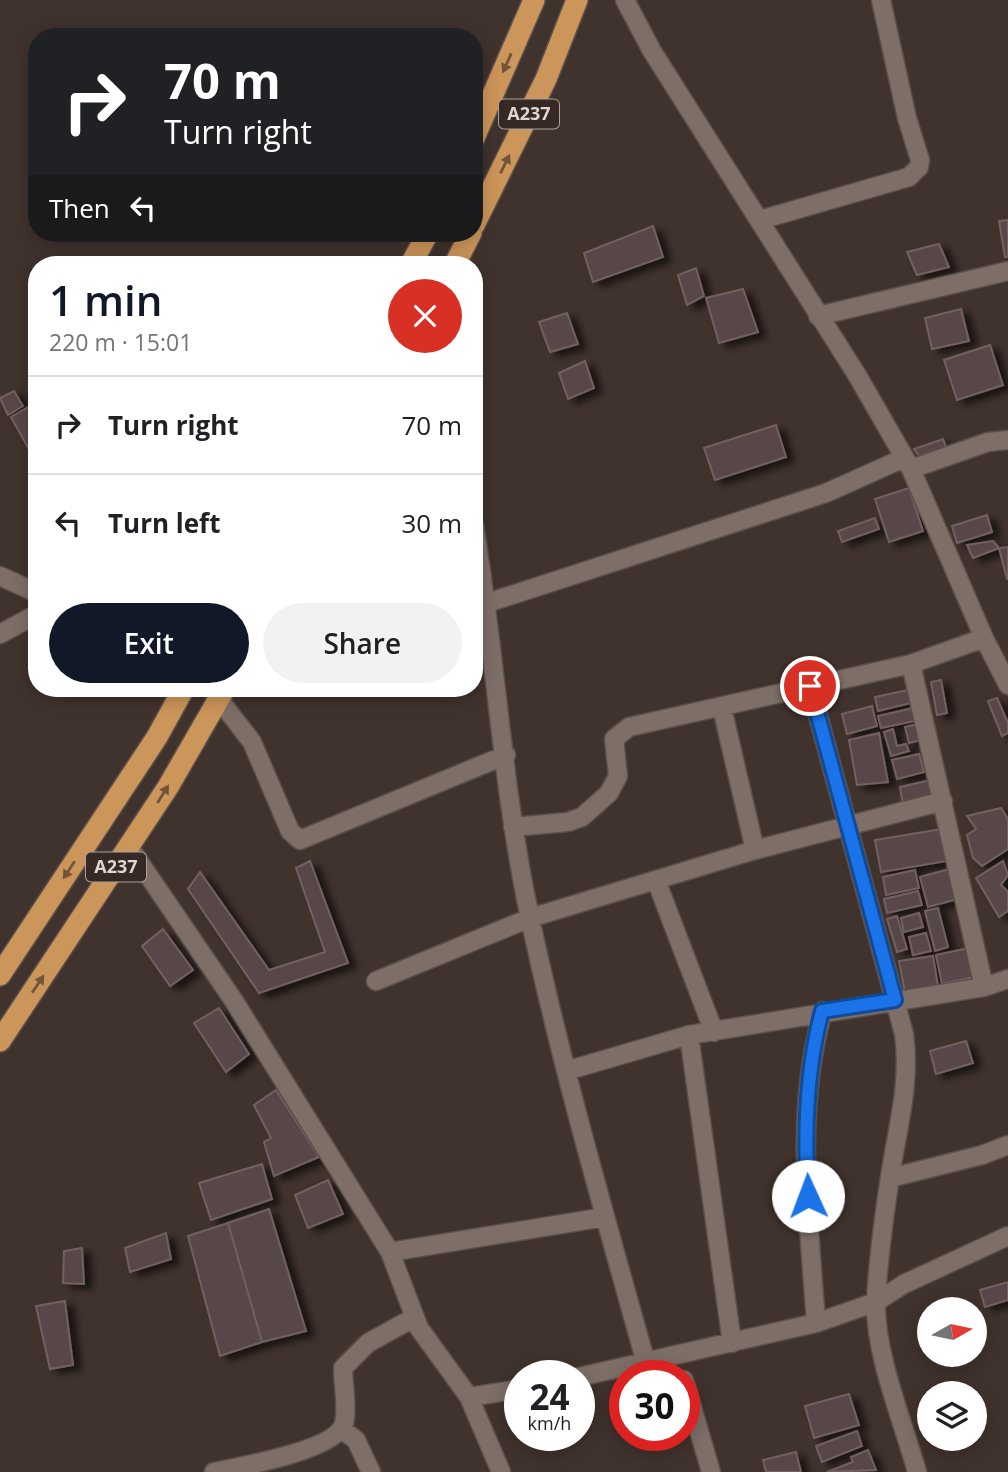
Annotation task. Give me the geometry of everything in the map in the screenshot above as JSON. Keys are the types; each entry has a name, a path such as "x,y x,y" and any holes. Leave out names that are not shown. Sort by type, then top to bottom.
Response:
{"highway":[{"name":"A237","path":"483,117 534,0"},
{"name":"A237","path":"483,207 547,79 577,0"},
{"name":"A237","path":"0,975 157,737 176,697"},
{"name":"A237","path":"0,1041 168,787 219,697"}],"street":[{"path":"625,0 652,51 857,375 907,464 984,638 1008,685"},
{"path":"760,220 909,177 919,167 920,160 907,118 881,0"},
{"path":"818,316 1008,271"},
{"path":"487,603 907,464 988,442 1008,440"},
{"path":"0,576 28,589"},
{"path":"483,579 513,827 530,918 566,1071 645,1360"},
{"path":"0,634 28,619"},
{"path":"513,827 568,822 583,817 609,793 618,776 614,738 629,727 911,664 984,638"},
{"path":"911,664 984,987"},
{"path":"810,686 895,1000 907,1057 904,1099 890,1178 876,1302 883,1350 917,1472"},
{"path":"224,697 252,741 290,831 299,841 506,755"},
{"path":"722,708 755,850"},
{"path":"376,981 530,918 755,850 943,802"},
{"path":"129,847 234,1001 390,1252 419,1328 469,1397 501,1472"},
{"path":"656,880 714,1032"},
{"path":"566,1071 690,1035 822,1011 984,987 1008,979"},
{"path":"816,1323 806,1170 809,1081 813,1045 822,1011"},
{"path":"690,1035 732,1343"},
{"path":"890,1178 982,1155 1008,1145"},
{"path":"390,1252 605,1217"},
{"path":"659,1360 816,1323 876,1302 904,1284 1008,1236"},
{"path":"214,1472 294,1453 334,1437 344,1422 343,1368 368,1343 415,1317"},
{"path":"677,1356 678,1360"},
{"path":"469,1397 504,1392"},
{"path":"341,1429 356,1440 371,1472"},
{"path":"700,1434 711,1472"}],"building":[{"path":"1008,220 1008,257 1005,257 999,221"},
{"path":"653,226 663,257 593,282 584,253"},
{"path":"939,244 949,267 917,275 907,252"},
{"path":"696,268 704,296 687,305 678,275"},
{"path":"743,289 758,332 719,343 706,298"},
{"path":"961,309 969,341 932,349 925,318"},
{"path":"567,313 578,344 550,352 539,322"},
{"path":"990,345 1003,385 957,400 944,360"},
{"path":"585,361 594,388 568,399 559,373"},
{"path":"14,391 23,406 8,415 0,398"},
{"path":"28,407 28,448 11,417"},
{"path":"776,425 786,457 715,480 704,448"},
{"path":"943,439 947,450 922,460 914,449"},
{"path":"909,488 923,531 889,542 875,499"},
{"path":"987,515 992,532 957,543 952,526"},
{"path":"875,518 879,529 842,542 838,531"},
{"path":"993,541 999,548 973,558 967,545"},
{"path":"1008,547 1008,579 1007,579 999,548"},
{"path":"941,680 947,713 937,715 931,682"},
{"path":"908,690 911,703 878,711 875,697"},
{"path":"997,698 1008,723 1008,733 1002,736 988,701"},
{"path":"872,706 877,726 847,734 842,714"},
{"path":"913,708 915,721 881,728 878,716"},
{"path":"917,724 921,740 909,743 905,727"},
{"path":"893,729 897,746 906,744 909,751 891,756 884,732"},
{"path":"879,733 888,782 857,785 849,740"},
{"path":"919,754 924,772 897,779 892,760"},
{"path":"931,780 936,799 903,806 900,787"},
{"path":"1001,808 1008,819 1008,849 982,866 973,858 967,835 976,829 967,816"},
{"path":"942,829 947,861 881,872 875,840"},
{"path":"310,861 348,963 259,993 188,889 200,872 269,970 325,952 296,868"},
{"path":"1003,861 1008,875 1001,885 1008,892 1008,911 999,917 976,878"},
{"path":"950,869 958,899 928,907 920,877"},
{"path":"915,870 919,888 886,895 883,877"},
{"path":"918,891 922,905 887,913 884,899"},
{"path":"938,908 948,947 935,951 925,911"},
{"path":"919,913 923,927 904,932 901,918"},
{"path":"897,916 907,949 897,952 887,919"},
{"path":"163,929 193,970 170,986 142,946"},
{"path":"926,933 931,951 913,955 909,937"},
{"path":"969,948 974,977 942,984 936,955"},
{"path":"933,956 938,986 905,993 899,961"},
{"path":"219,1008 249,1054 226,1072 194,1023"},
{"path":"966,1041 973,1063 936,1074 930,1051"},
{"path":"276,1090 319,1157 274,1176 264,1142 271,1138 254,1105"},
{"path":"262,1164 272,1199 211,1220 199,1183"},
{"path":"328,1180 343,1214 308,1228 295,1195"},
{"path":"269,1209 306,1331 262,1342 228,1223"},
{"path":"228,1223 262,1342 220,1356 188,1236"},
{"path":"166,1233 171,1259 130,1272 125,1248"},
{"path":"82,1248 84,1284 63,1283 64,1251"},
{"path":"1008,1282 1008,1300 987,1306 987,1297 982,1297 980,1290"},
{"path":"65,1301 73,1365 50,1369 36,1306"},
{"path":"849,1394 859,1425 814,1438 805,1406"},
{"path":"857,1431 862,1446 822,1462 816,1446"},
{"path":"868,1450 876,1470 827,1472 853,1462 851,1457"},
{"path":"796,1452 801,1472 766,1472 763,1460"}],"route":[{"path":"808,1196 806,1170 809,1081 813,1045 822,1011 895,1000 810,686"}]}
